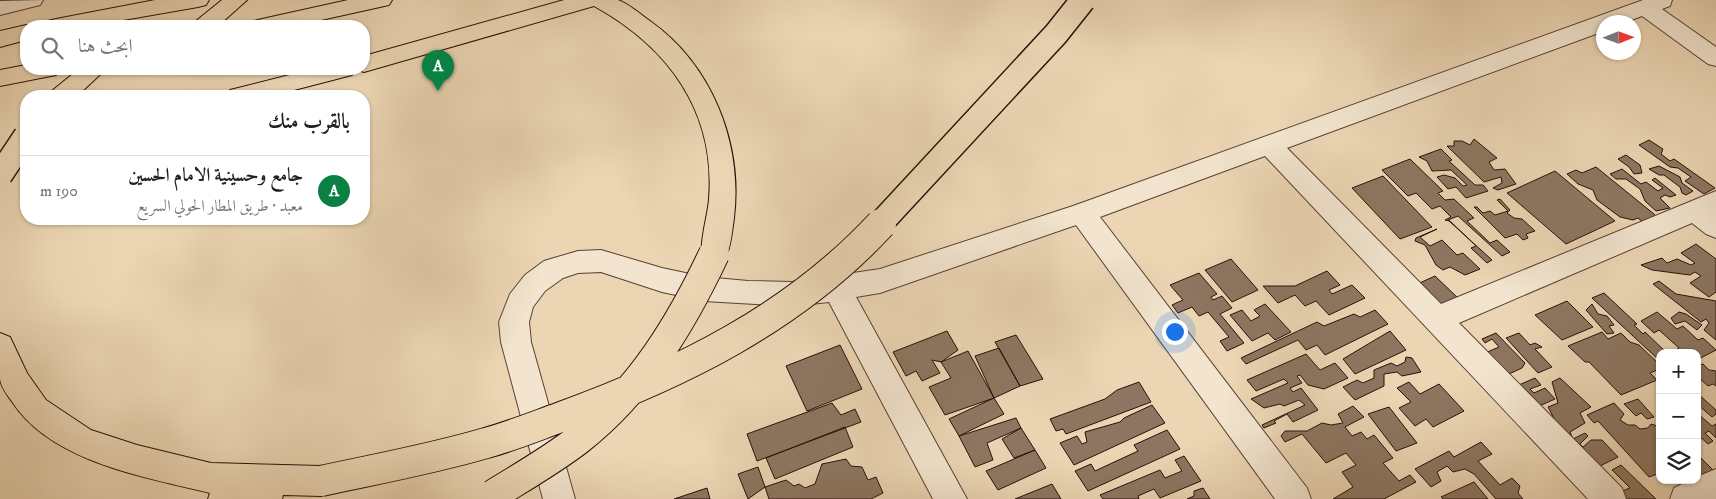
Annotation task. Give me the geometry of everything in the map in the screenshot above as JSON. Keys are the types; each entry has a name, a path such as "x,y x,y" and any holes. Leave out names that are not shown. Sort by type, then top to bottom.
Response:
{"main road":[{"path":"84,20 198,0"},
{"path":"170,20 208,0"},
{"path":"211,20 236,0"},
{"path":"289,20 381,0"},
{"path":"370,62 590,0"},
{"path":"485,499 532,471 590,430 630,392 661,353 690,305 714,254 721,216 723,181 720,148 711,117 688,73 662,42 639,23 600,0"},
{"path":"224,499 321,481 488,442 646,386 778,315 817,286 851,256 1056,34 1083,0"},
{"path":"0,39 20,34"},
{"path":"0,78 20,74"},
{"path":"69,90 87,75"},
{"path":"262,90 321,75"},
{"path":"0,176 20,145"},
{"path":"0,155 20,150"},
{"path":"0,346 16,382 35,410 81,441 137,460 211,478 321,481"}],"street":[{"path":"0,8 32,0"},
{"path":"1626,15 1666,0"},
{"path":"1645,8 1716,58"},
{"path":"558,499 516,342 514,322 520,302 534,283 562,267 578,262 601,261 662,280 704,289 748,293 792,294 837,289 880,281 1270,146 1596,26"},
{"path":"1270,146 1610,499"},
{"path":"1437,319 1705,205 1716,227"},
{"path":"1082,212 1295,499"},
{"path":"837,289 952,499"},
{"path":"1686,499 1716,484"}],"building":[{"path":"1474,139 1497,158 1489,162 1494,170 1505,169 1516,184 1498,190 1493,188 1502,183 1501,177 1484,182 1447,146 1454,146 1454,141 1462,141 1470,145"},
{"path":"1649,140 1663,149 1661,154 1670,161 1674,159 1715,188 1704,194 1685,181 1691,177 1678,168 1670,167 1639,145"},
{"path":"1441,149 1452,160 1449,161 1475,185 1483,185 1488,191 1466,198 1456,187 1448,189 1437,177 1444,175 1455,178 1463,186 1467,185 1451,170 1432,171 1427,161 1419,157"},
{"path":"1626,155 1640,165 1642,173 1634,174 1629,167 1618,159"},
{"path":"1410,159 1443,191 1438,193 1445,200 1454,199 1474,218 1467,221 1490,243 1497,240 1510,252 1502,256 1458,216 1449,221 1445,220 1451,217 1440,206 1432,209 1416,193 1408,196 1382,170"},
{"path":"1659,166 1680,177 1682,183 1693,191 1686,195 1682,193 1680,187 1664,175 1659,175 1649,169"},
{"path":"1596,167 1654,214 1657,220 1646,225 1638,218 1633,220 1620,217 1597,200 1593,190 1578,184 1567,174 1576,170 1582,173"},
{"path":"1622,169 1641,184 1646,182 1658,191 1663,188 1652,180 1655,178 1676,195 1670,197 1665,195 1660,198 1670,208 1656,211 1645,201 1640,189 1626,179 1616,179 1610,174"},
{"path":"1555,171 1615,221 1566,244 1507,193"},
{"path":"1383,176 1432,227 1400,239 1352,188"},
{"path":"1500,199 1510,210 1507,213 1514,218 1522,219 1535,231 1526,234 1528,238 1523,240 1517,234 1505,238 1474,207 1477,207 1483,213 1490,211 1495,215 1508,211 1497,200"},
{"path":"1437,229 1420,237 1430,246 1442,240 1457,255 1463,253 1480,269 1465,275 1450,267 1443,270 1436,265 1425,245 1415,241 1416,238"},
{"path":"1466,236 1492,260 1487,263 1471,248 1476,246"},
{"path":"1696,244 1716,259 1716,292 1709,297 1690,283 1701,276 1695,272 1690,275 1652,270 1641,265 1662,258 1667,263 1677,259 1691,265 1695,263 1681,253"},
{"path":"1231,259 1258,290 1232,302 1205,270"},
{"path":"1327,271 1340,285 1329,290 1332,294 1352,285 1365,298 1329,315 1316,301 1305,306 1295,295 1278,303 1263,286 1295,286"},
{"path":"1199,273 1217,294 1211,297 1213,300 1222,296 1232,308 1220,314 1244,343 1227,351 1220,341 1229,337 1208,312 1199,316 1192,307 1178,313 1172,305 1183,300 1170,285"},
{"path":"1435,276 1459,299 1437,310 1413,286"},
{"path":"1659,281 1676,294 1716,301 1716,340 1704,330 1709,323 1706,319 1701,322 1653,284"},
{"path":"1604,293 1637,324 1634,325 1643,334 1645,332 1663,349 1656,349 1656,357 1592,298"},
{"path":"1567,301 1593,327 1562,340 1535,315"},
{"path":"1265,304 1291,332 1275,340 1268,333 1252,341 1230,315 1242,310 1251,321 1260,316 1254,310"},
{"path":"1592,304 1598,314 1607,316 1614,325 1609,326 1614,333 1607,334 1586,310"},
{"path":"1375,310 1388,324 1325,355 1317,345 1306,350 1298,340 1246,364 1241,358 1317,322 1324,326 1354,314 1360,317"},
{"path":"1657,312 1677,329 1683,326 1698,340 1703,338 1716,350 1701,358 1701,349 1677,349 1679,348 1659,330 1654,333 1641,321"},
{"path":"1679,312 1686,314 1702,325 1697,330 1685,321 1675,324 1671,318"},
{"path":"947,331 958,350 941,362 932,360 940,373 922,381 916,371 906,376 893,352"},
{"path":"1390,331 1406,350 1355,374 1343,359"},
{"path":"1602,332 1608,339 1621,333 1630,342 1639,345 1656,361 1656,371 1650,373 1656,380 1621,395 1589,362 1585,362 1568,346"},
{"path":"1496,333 1525,363 1522,368 1509,374 1485,353 1499,347 1492,339 1485,343 1482,339"},
{"path":"1519,333 1530,345 1535,343 1542,347 1535,349 1552,367 1538,373 1506,338"},
{"path":"1016,335 1043,379 1020,386 995,342"},
{"path":"840,345 862,389 807,411 786,366"},
{"path":"999,348 1020,386 994,398 975,356"},
{"path":"968,351 994,398 945,415 929,387 951,378 941,362"},
{"path":"1306,354 1320,370 1335,363 1348,378 1324,389 1308,385 1300,375 1297,376 1302,383 1290,388 1293,392 1301,388 1318,410 1293,422 1287,414 1274,421 1276,423 1264,428 1262,425 1305,405 1299,400 1284,406 1280,404 1264,408 1251,399 1288,383 1284,379 1256,391 1247,380"},
{"path":"1406,357 1412,358 1421,372 1402,376 1397,372 1384,374 1384,386 1355,400 1343,387 1357,380 1363,383 1374,378 1374,370 1391,363 1397,366 1405,362"},
{"path":"1703,364 1709,370 1716,371 1716,386 1713,384 1708,386 1701,380 1701,365"},
{"path":"1535,378 1541,385 1530,389 1534,393 1545,388 1555,399 1537,407 1512,388"},
{"path":"1560,378 1591,407 1580,413 1585,423 1570,432 1573,439 1585,433 1588,436 1580,444 1583,447 1591,440 1602,440 1618,457 1596,468 1557,424 1548,407 1558,403 1552,382"},
{"path":"1139,382 1151,402 1066,434 1063,429 1056,431 1050,419 1105,399 1117,390"},
{"path":"1409,382 1420,394 1439,384 1464,411 1433,427 1426,419 1415,426 1399,408 1411,402 1397,388"},
{"path":"1701,397 1716,410 1716,414 1712,417 1701,407"},
{"path":"994,398 1004,414 959,436 949,419"},
{"path":"1638,399 1654,417 1647,419 1641,413 1636,416 1624,404"},
{"path":"832,403 841,415 855,409 861,422 757,461 747,434"},
{"path":"1614,403 1624,414 1620,420 1628,425 1635,425 1640,429 1648,428 1651,424 1656,426 1656,474 1649,477 1598,421 1594,423 1587,415"},
{"path":"1152,405 1165,423 1074,465 1060,443 1077,436 1082,444 1087,442 1085,432 1120,422 1124,418"},
{"path":"1353,406 1364,417 1345,427 1352,436 1361,432 1367,439 1374,435 1393,458 1383,463 1399,481 1410,475 1416,482 1384,499 1333,499 1353,487 1342,472 1356,465 1346,453 1326,463 1302,434 1285,442 1281,436 1285,431 1307,431 1322,423 1331,425 1343,423 1338,414"},
{"path":"1389,407 1417,443 1396,451 1368,414"},
{"path":"1701,416 1712,426 1716,424 1716,438 1709,431 1705,433 1713,441 1708,444 1701,438"},
{"path":"1016,418 1021,428 987,443 993,460 975,467 959,436"},
{"path":"845,427 853,447 775,479 766,458"},
{"path":"1021,428 1035,450 1014,458 1002,439"},
{"path":"1167,430 1180,449 1088,491 1075,471 1091,464 1095,471 1138,451 1134,445"},
{"path":"1481,442 1492,454 1478,461 1500,485 1512,478 1520,486 1518,493 1523,499 1496,499 1474,474 1465,469 1453,472 1447,466 1437,472 1441,481 1431,487 1415,469 1449,451 1454,457"},
{"path":"1035,450 1046,468 998,490 986,471"},
{"path":"1184,456 1201,481 1160,498 1154,489 1138,496 1139,499 1103,499 1100,495 1160,470 1165,478 1182,471 1175,460"},
{"path":"1701,458 1713,470 1701,475"},
{"path":"846,459 851,466 862,467 868,480 876,477 883,493 871,499 769,499 765,487 786,480 794,486 799,484 805,488 815,484 822,464"},
{"path":"1621,465 1656,499 1601,499 1630,488 1612,470"},
{"path":"758,467 765,487 748,499 738,474"},
{"path":"1474,482 1488,499 1443,499 1441,497"},
{"path":"1052,484 1061,499 1015,499"},
{"path":"707,488 710,499 674,499"},
{"path":"1203,488 1210,499 1187,499 1194,496 1194,491"}],"place":[{"name":"جامع وحسينية الامام الحسين","path":"438,91"}]}
